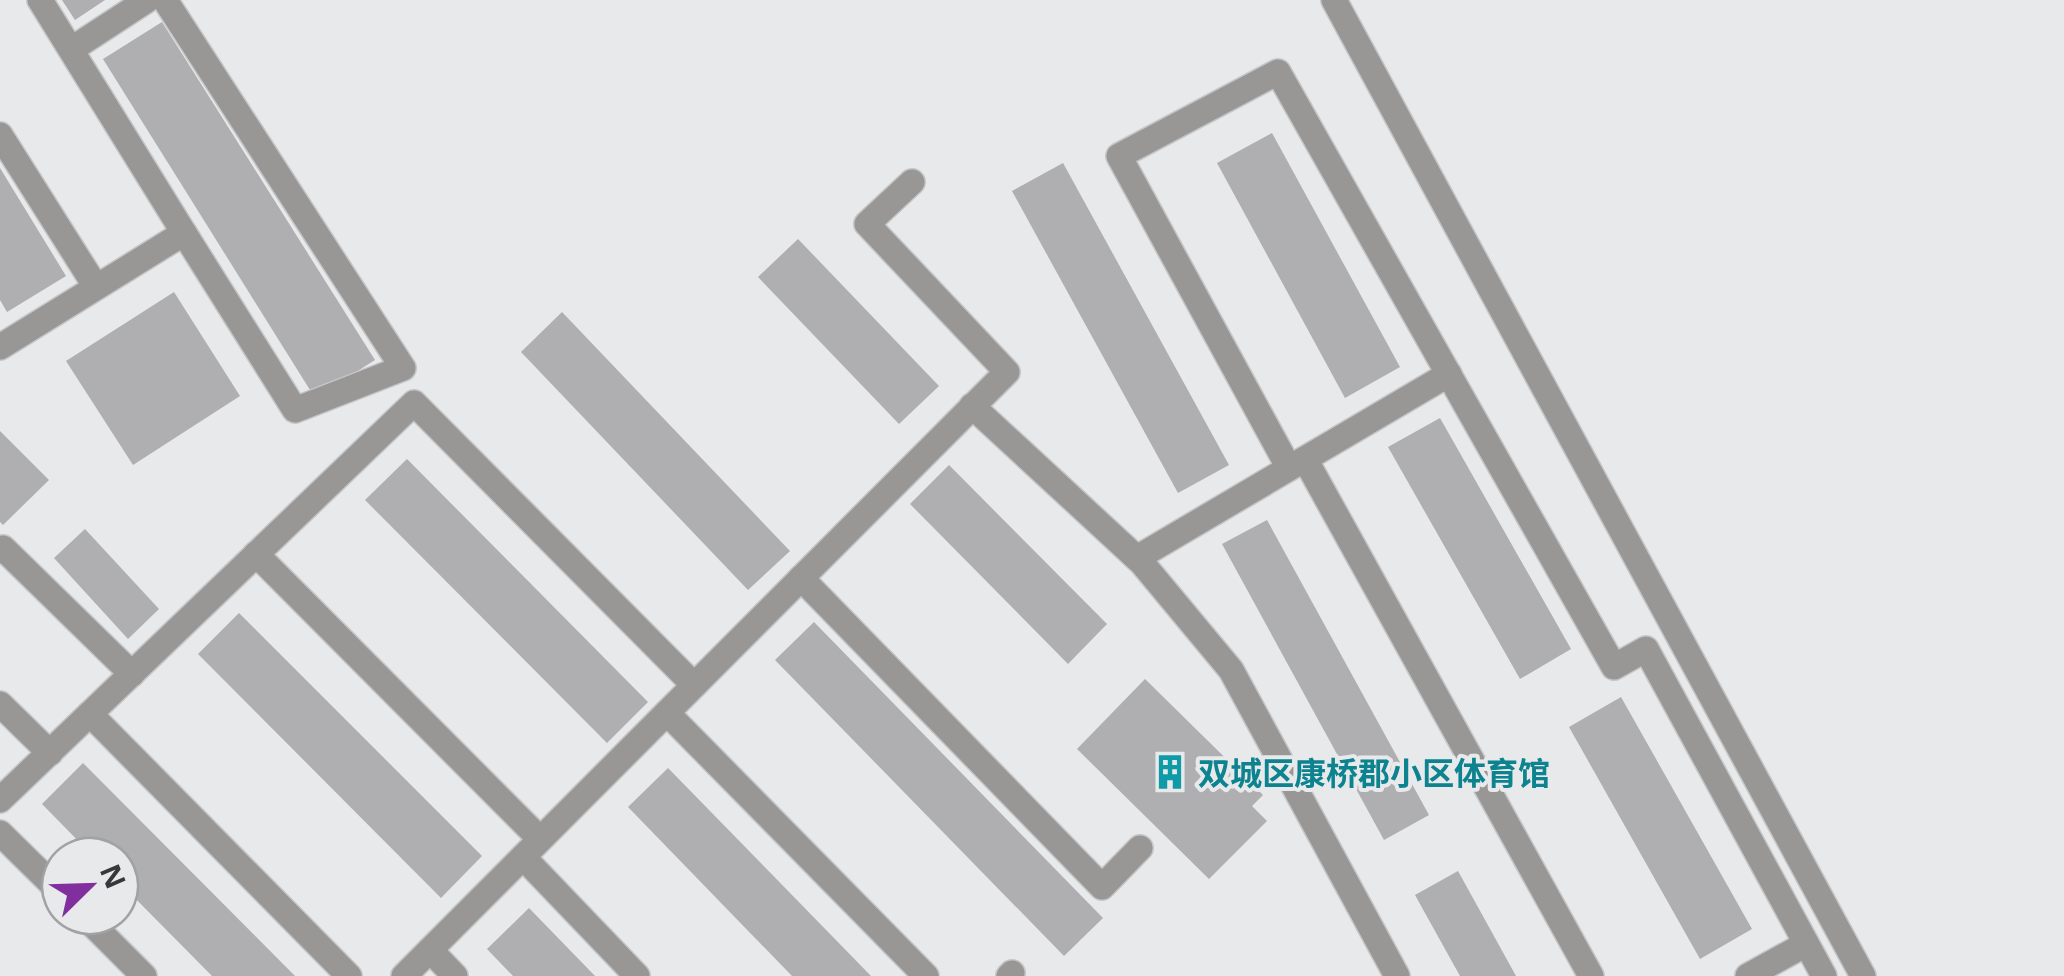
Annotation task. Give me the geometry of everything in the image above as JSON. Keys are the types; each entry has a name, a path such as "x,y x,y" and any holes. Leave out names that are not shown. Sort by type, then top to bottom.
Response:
{"street":[{"path":"40,0 295,410 403,368 165,0"},
{"path":"72,50 147,0"},
{"path":"1334,0 1863,976"},
{"path":"1591,976 1118,156 1278,72 1614,667 1646,650 1824,976"},
{"path":"0,135 96,287"},
{"path":"404,976 1006,372 867,224 912,182"},
{"path":"2,341 184,233"},
{"path":"1137,558 1449,374"},
{"path":"0,800 414,403 694,686"},
{"path":"972,406 1137,558 1231,670 1397,976"},
{"path":"0,552 3,548 132,674"},
{"path":"256,554 532,848 638,976"},
{"path":"800,578 1102,887 1140,848"},
{"path":"0,704 50,752"},
{"path":"666,713 926,976"},
{"path":"90,714 349,976"},
{"path":"0,833 40,872"},
{"path":"104,936 144,976"},
{"path":"1748,976 1806,944"},
{"path":"430,950 455,976"}],"building":[{"path":"62,0 105,0 75,20"},
{"path":"162,22 375,360 315,398 103,59"},
{"path":"1272,133 1400,367 1345,398 1217,163"},
{"path":"1063,163 1229,465 1178,493 1012,191"},
{"path":"0,168 66,276 7,312 0,300"},
{"path":"798,239 939,386 899,424 758,277"},
{"path":"174,292 240,396 133,465 66,361"},
{"path":"562,312 790,551 748,590 521,352"},
{"path":"1440,418 1571,649 1520,679 1388,447"},
{"path":"0,431 49,480 3,525 0,522"},
{"path":"407,459 648,702 607,743 365,500"},
{"path":"949,465 1107,624 1068,664 910,504"},
{"path":"1267,520 1429,815 1384,840 1222,544"},
{"path":"85,529 159,609 128,639 54,558"},
{"path":"239,613 482,856 441,898 198,654"},
{"path":"814,622 1103,918 1064,956 775,660"},
{"name":"双城区康桥郡小区体育馆","path":"1145,679 1263,795 1252,806 1267,821 1209,879 1077,749"},
{"path":"1621,697 1752,929 1700,959 1569,727"},
{"path":"83,763 295,976 212,976 140,903 140,836 73,836 42,804"},
{"path":"668,768 871,976 792,976 628,807"},
{"path":"1458,871 1516,976 1460,976 1415,895"},
{"path":"529,908 595,976 513,976 487,949"}],"place":[{"name":"双城区康桥郡小区体育馆","path":"1170,772"}]}
